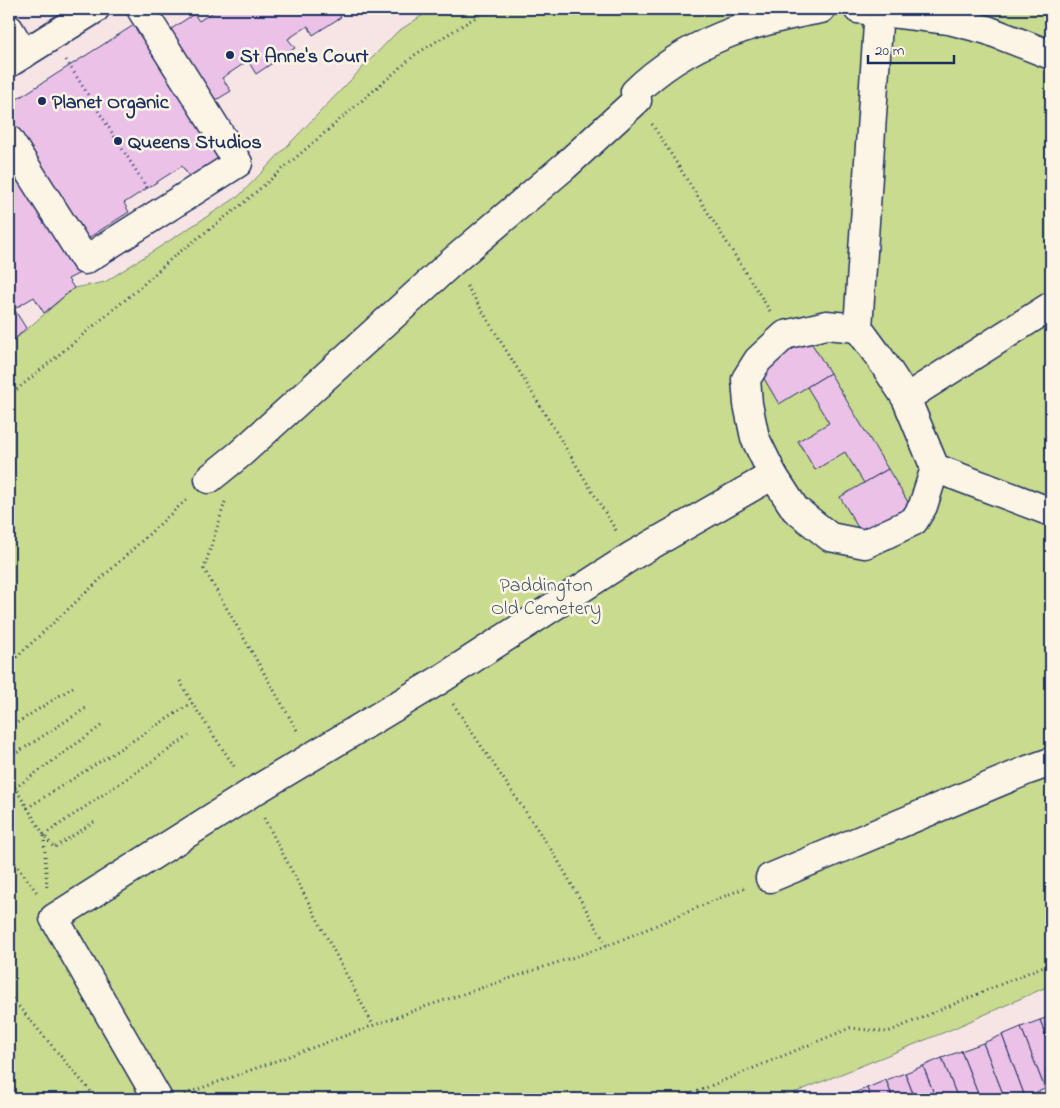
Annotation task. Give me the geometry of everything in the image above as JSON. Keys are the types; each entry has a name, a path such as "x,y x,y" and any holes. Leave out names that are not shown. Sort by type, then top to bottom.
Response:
{"street":[{"path":"9,29 17,59 95,9"},
{"path":"9,140 84,260 238,163 141,9"},
{"path":"218,488 240,454 452,262 565,166 637,100 635,92 653,74 695,49 735,30 782,16 821,9"},
{"path":"858,328 826,325 785,335 758,360 746,379 748,404 755,438 773,475 795,510 830,537 865,544 914,521 923,506 934,468 906,398 858,328 872,9 949,20 987,30 1051,55"},
{"path":"906,398 1051,306"},
{"path":"934,468 1051,512"},
{"path":"168,1098 51,913 438,681 630,557 773,475"},
{"path":"770,878 836,849 1051,762"}],"path":[{"path":"9,396 137,290 172,258 241,204 416,54 489,9"},
{"path":"52,36 162,211"},
{"path":"637,100 785,335"},
{"path":"452,262 623,542 630,557"},
{"path":"9,664 218,488"},
{"path":"218,488 204,569 312,756"},
{"path":"180,681 251,793 373,1026"},
{"path":"438,681 556,857 607,946"},
{"path":"9,728 74,687"},
{"path":"27,808 192,702"},
{"path":"9,758 86,708"},
{"path":"15,788 101,726"},
{"path":"44,835 189,736"},
{"path":"9,778 54,848 97,820"},
{"path":"44,835 51,913"},
{"path":"9,855 51,913"},
{"path":"168,1098 195,1090 424,1007 607,946 770,878"},
{"path":"679,1099 850,1028 888,1032 1051,963"},
{"path":"9,995 96,1099"},
{"path":"193,1099 195,1090"}],"green space":[{"name":"Paddington Old Cemetery","path":"432,9 1051,9 1051,985 950,1030 779,1099 9,1099 9,345 74,288 105,282 239,196 397,32"}],"building":[{"name":"St Anne's Court","path":"218,9 335,9 341,17 313,35 308,26 288,39 295,48 256,74 248,61 222,78 231,91 208,105 162,35 194,14 199,21"},
{"name":"Queens Studios","path":"142,20 228,155 190,178 182,166 124,203 129,212 82,242 9,127 9,104"},
{"path":"9,153 84,271 68,279 74,288 44,313 34,297 14,309 26,328 9,345"},
{"path":"809,339 830,373 779,404 759,370"},
{"path":"830,373 888,469 864,483 845,452 815,470 798,441 829,423 807,387"},
{"path":"888,469 911,507 863,536 840,497"},
{"path":"1051,1016 1051,1049 1040,1020"},
{"path":"1040,1020 1051,1049 1051,1086 1045,1089 1021,1027"},
{"path":"1021,1027 1045,1089 1025,1097 1002,1035"},
{"path":"1002,1035 1025,1097 1019,1099 1005,1099 983,1043"},
{"path":"983,1043 1005,1099 980,1099 961,1051"},
{"path":"961,1051 980,1099 958,1099 942,1058"},
{"path":"942,1058 958,1099 936,1099 923,1066"},
{"path":"923,1066 936,1099 915,1099 905,1073"},
{"path":"905,1073 915,1099 893,1099 886,1080"},
{"path":"886,1080 893,1099 871,1099 867,1088"},
{"path":"867,1088 871,1099 850,1099 848,1095"}],"place":[{"name":"St Anne's Court","path":"230,55"},
{"name":"Planet Organic","path":"42,101"},
{"name":"Queens Studios","path":"118,141"}]}
